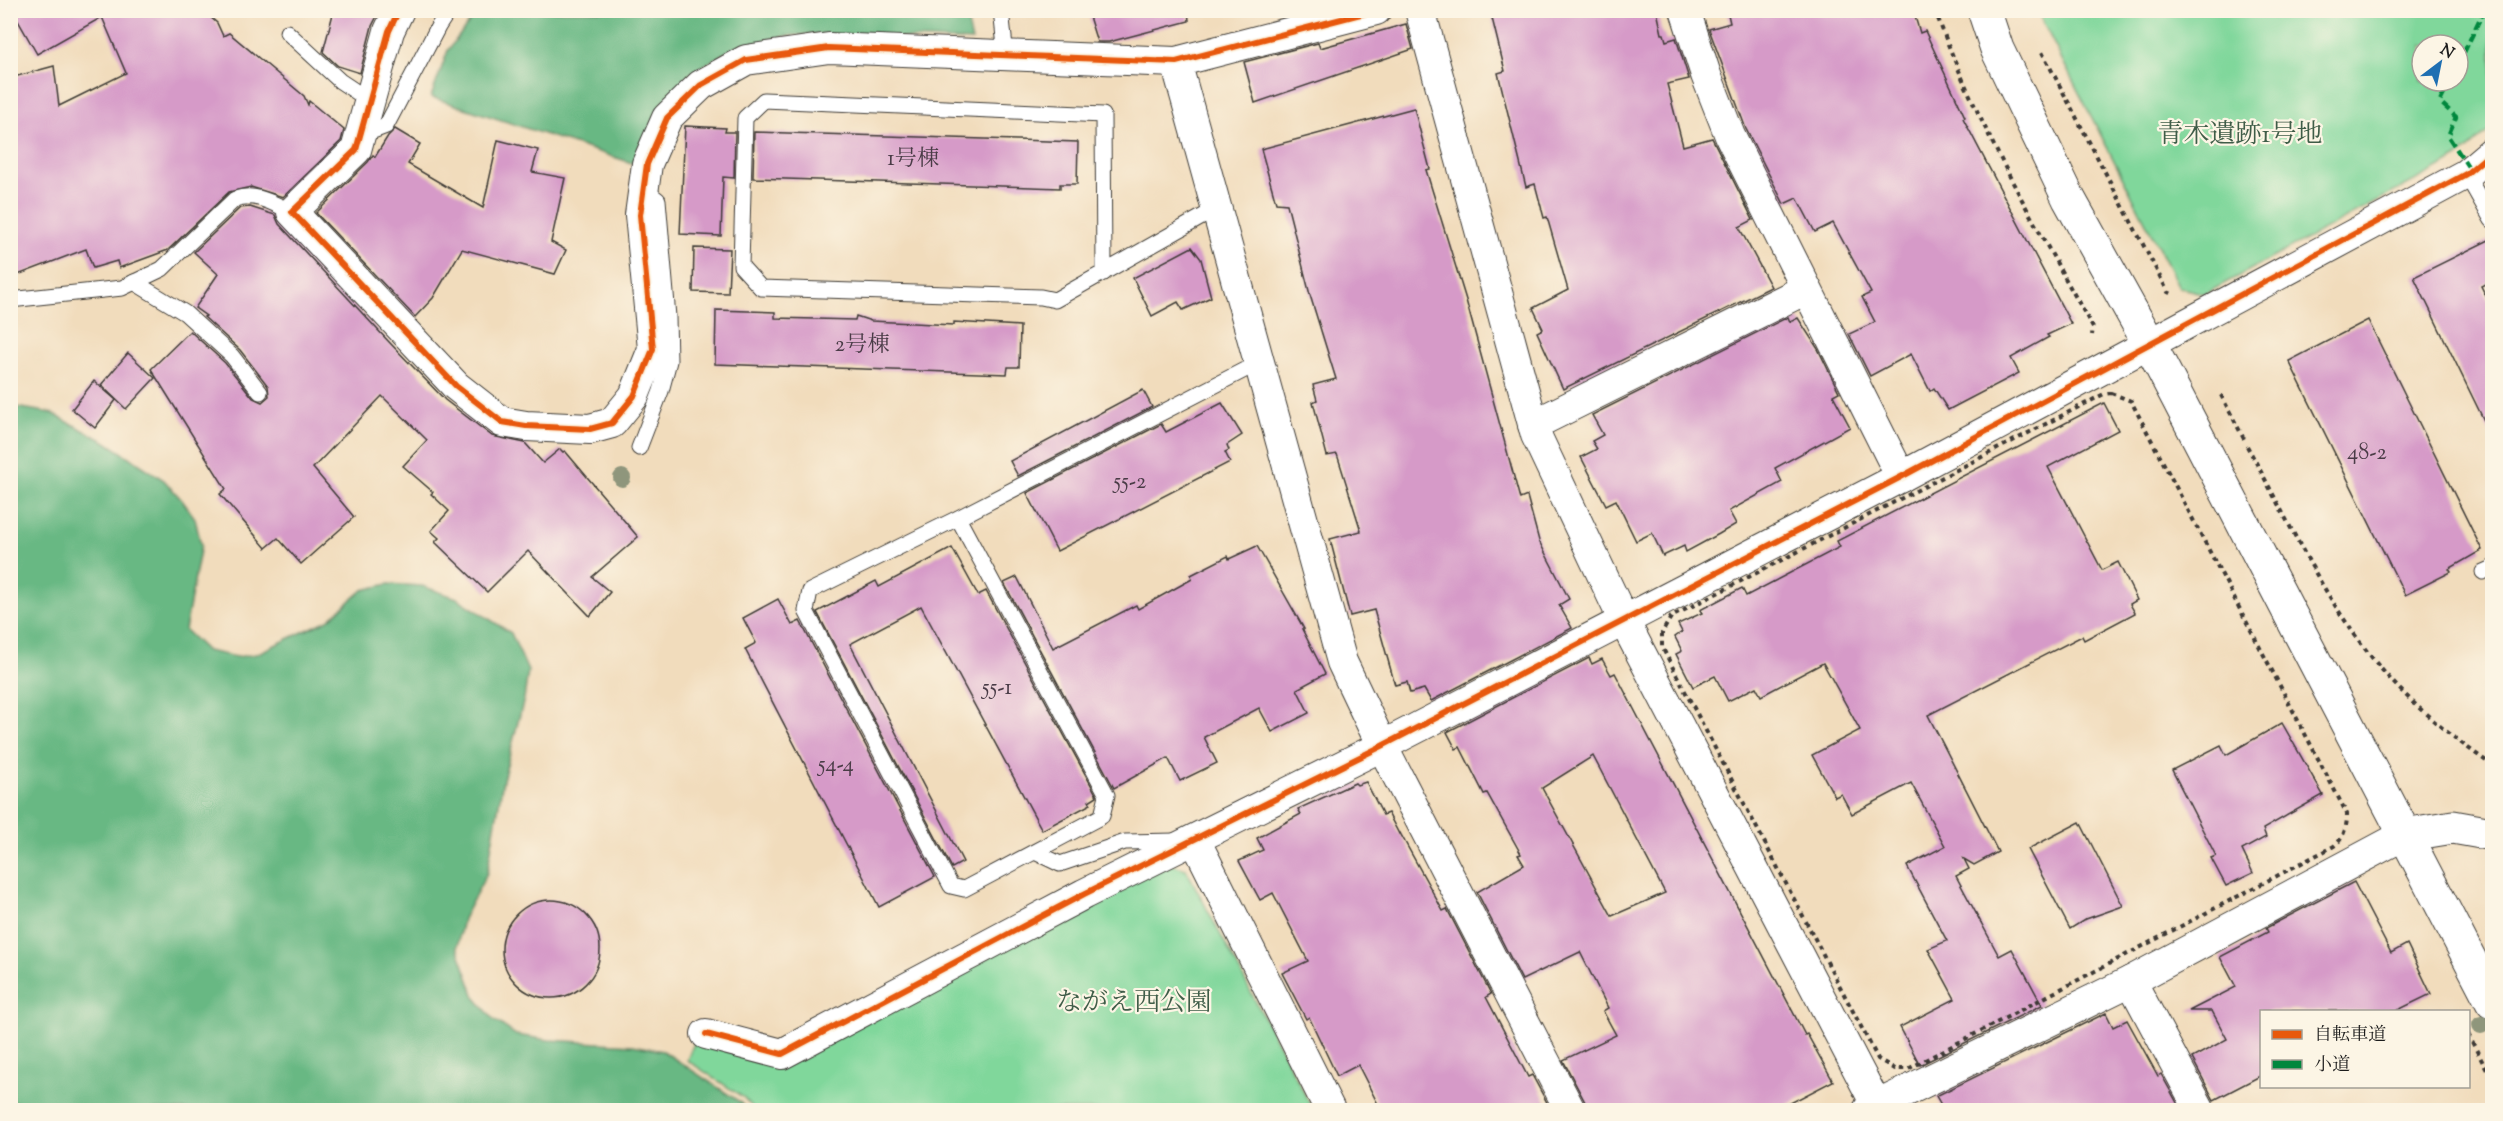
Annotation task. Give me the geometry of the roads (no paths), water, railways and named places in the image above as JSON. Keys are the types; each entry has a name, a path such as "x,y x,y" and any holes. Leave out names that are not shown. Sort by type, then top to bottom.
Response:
{"street":[{"path":"399,10 389,31 356,150 292,212 456,386 502,422 526,426 590,429 612,423 634,396 653,350 640,215 647,164 667,118 701,85 746,60 829,48 1176,62 1376,10"},
{"path":"1420,10 1536,435 1624,621 1875,1109 2131,981 2404,835 2452,827 2493,834"},
{"path":"1685,10 1706,75 1730,136 1901,477"},
{"path":"1984,10 1997,49 2069,199 2149,343 2493,1002"},
{"path":"1176,62 1342,662 1382,746 1570,1110"},
{"path":"706,1034 782,1054 1084,894 1382,746 1901,477 2466,174 2493,152"},
{"path":"1533,425 1806,289"},
{"path":"1195,840 1330,1110"},
{"path":"2131,981 2199,1110"}],"lane":[{"path":"360,136 386,126 449,10"},
{"path":"1001,10 1006,56"},
{"path":"287,32 340,81 370,101"},
{"path":"1104,273 1103,115 764,100 745,118 741,266 761,288 1041,297 1055,300 1104,273 1216,209"},
{"path":"2466,174 2493,220"},
{"path":"639,448 661,391 669,361 668,317 658,200 644,189"},
{"path":"10,300 122,288 162,269 235,199 247,195 263,198 292,212"},
{"path":"134,282 185,313 232,356 260,392"},
{"path":"958,518 1107,795 1102,816 964,889 951,886 806,611 810,591 958,518 1258,363"},
{"path":"1035,852 1060,864 1125,842 1195,840"}],"park label":[{"name":"青木遺跡1号地","path":"2240,135"},
{"name":"ながえ西公園","path":"1134,1003"}]}
